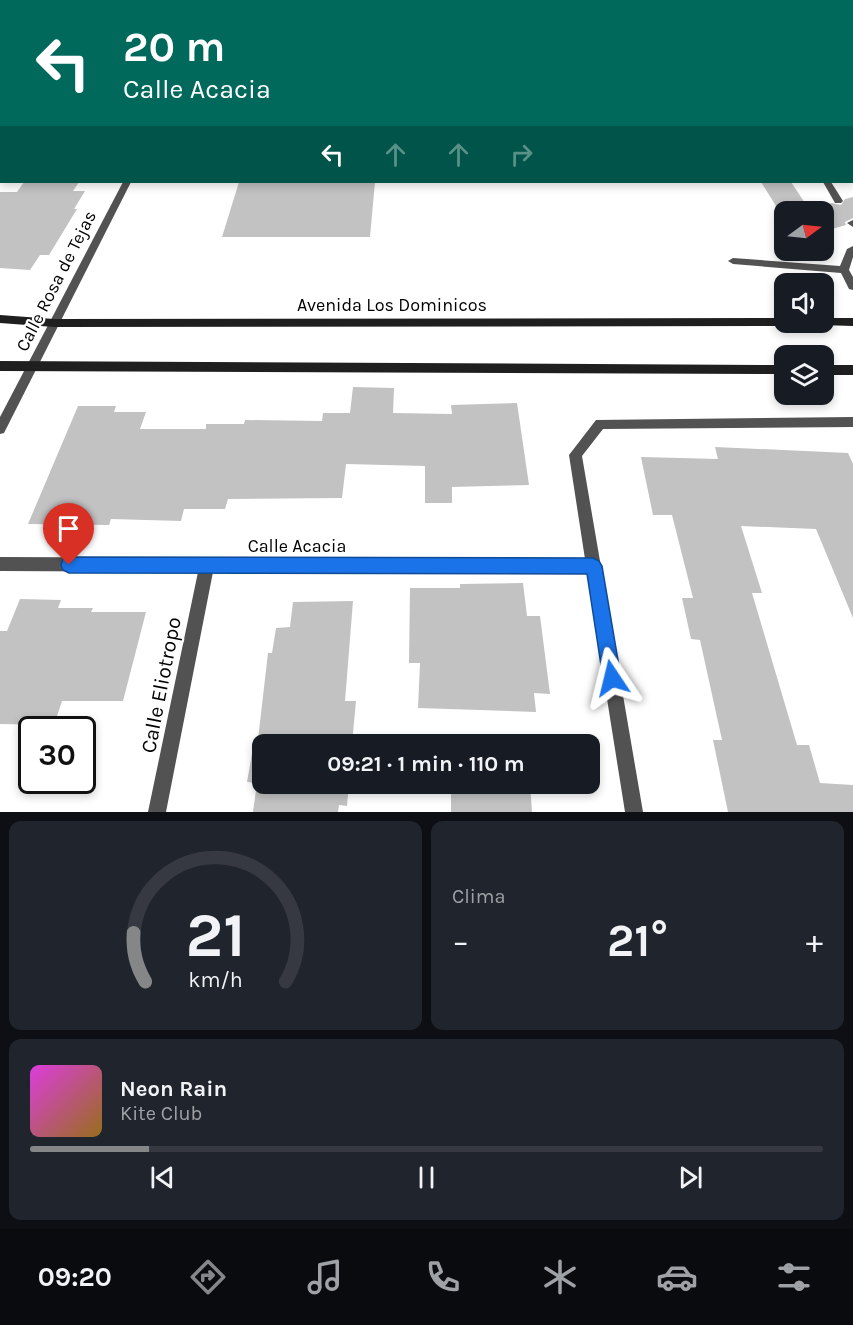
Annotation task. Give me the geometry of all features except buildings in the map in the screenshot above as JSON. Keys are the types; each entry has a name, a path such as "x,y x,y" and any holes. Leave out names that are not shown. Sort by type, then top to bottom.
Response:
{"street":[{"name":"Calle Rosa de Tejas","path":"0,429 126,183"},
{"path":"828,183 838,201"},
{"path":"853,249 850,251 844,270 853,286"},
{"path":"733,261 844,270"},
{"name":"Avenida Los Dominicos","path":"0,319 54,323 774,322"},
{"path":"834,322 853,322"},
{"path":"0,366 32,368 774,370"},
{"path":"834,370 853,370"},
{"path":"634,812 575,455 600,424 853,423"},
{"name":"Calle Acacia","path":"0,564 593,566"},
{"name":"Calle Eliotropo","path":"157,812 207,565"}],"route":[{"path":"69,565 593,566 612,678"}]}
